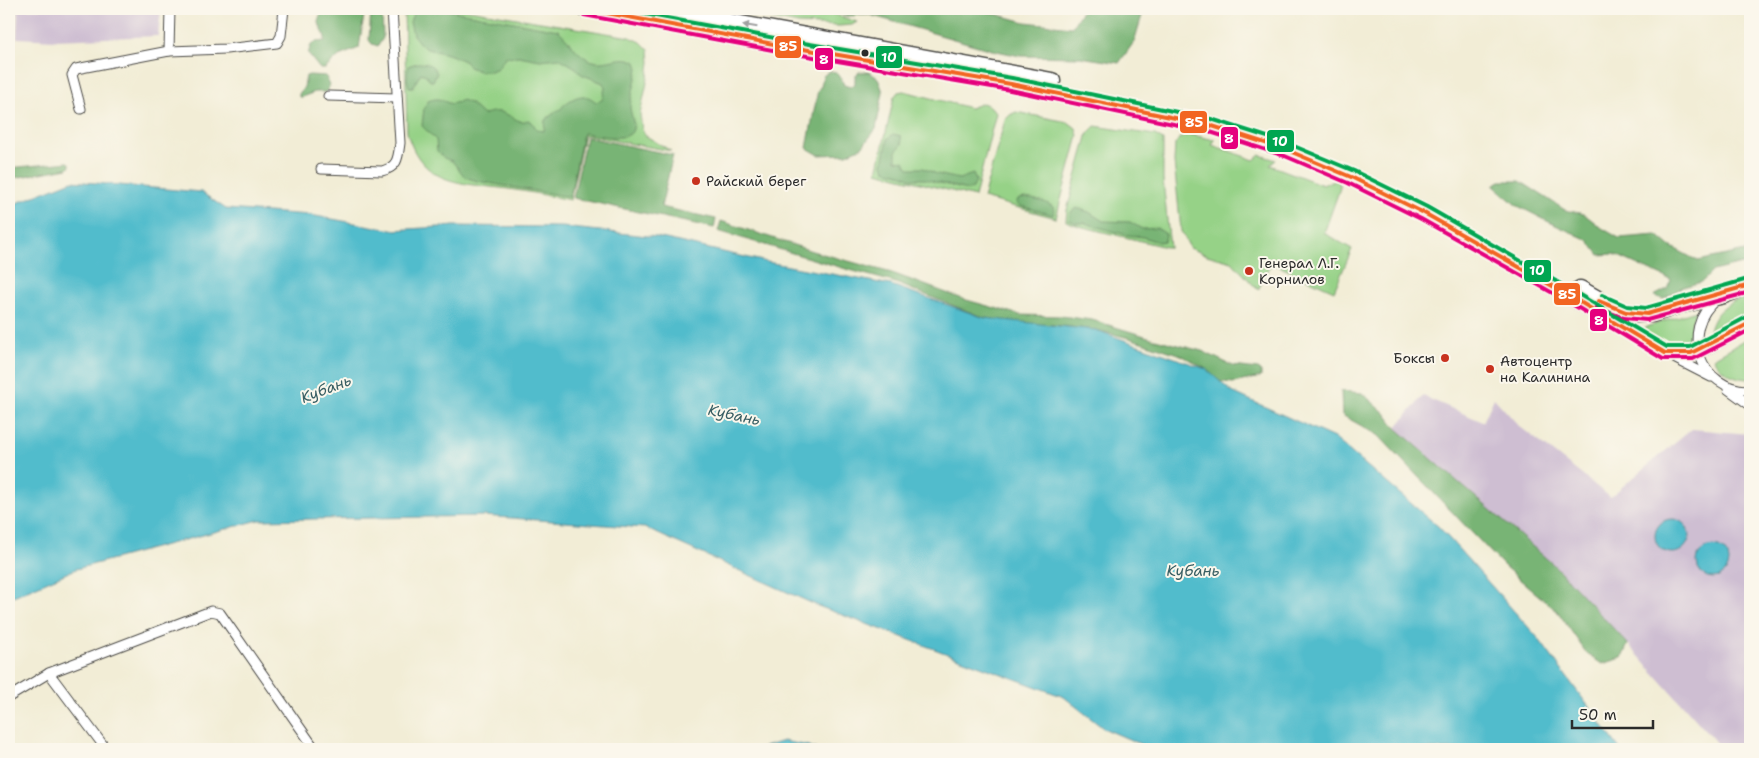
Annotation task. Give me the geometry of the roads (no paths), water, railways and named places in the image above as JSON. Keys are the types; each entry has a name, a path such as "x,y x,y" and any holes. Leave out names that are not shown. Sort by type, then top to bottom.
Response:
{"highway":[{"path":"585,9 779,45 1011,84 1209,125 1287,150 1351,177 1424,213 1570,296 1665,353 1684,353 1698,350 1750,323"},
{"path":"658,9 1015,73 1130,96 1220,117 1291,140 1356,166 1429,204 1617,310 1634,314 1652,314 1740,289"}],"street":[{"path":"169,51 170,9"},
{"path":"80,109 72,74 76,69 169,51 226,49 277,43 281,36 284,9"},
{"path":"321,169 382,171 390,169 396,163 400,143 392,9"},
{"path":"328,96 397,98"},
{"path":"1740,289 1712,304 1703,315 1697,335 1698,350 1705,368 1718,381 1750,406"},
{"path":"1665,353 1718,381 1735,388 1750,390"},
{"path":"9,697 49,672 211,611 220,613 315,749"},
{"path":"49,672 106,749"}],"water":[{"name":"Кубань","path":"72,181 201,192 226,209 310,215 393,230 454,226 562,227 657,237 767,262 891,285 985,318 1096,330 1206,369 1232,392 1334,438 1439,527 1538,638 1620,749 1152,749 1103,728 1064,697 818,606 645,528 484,516 259,520 76,569 9,598 9,206"},
{"path":"1672,519 1684,524 1689,536 1684,548 1672,553 1660,548 1655,536 1660,524"},
{"path":"1713,546 1724,551 1729,562 1724,573 1713,578 1702,573 1697,562 1702,551"},
{"path":"783,741 809,746 816,749 758,749"}],"place":[{"name":"Райский берег","path":"696,181"},
{"name":"Генерал Л.Г. Корнилов","path":"1249,271"},
{"name":"Боксы","path":"1445,358"},
{"name":"Автоцентр на Калинина","path":"1490,369"}]}
